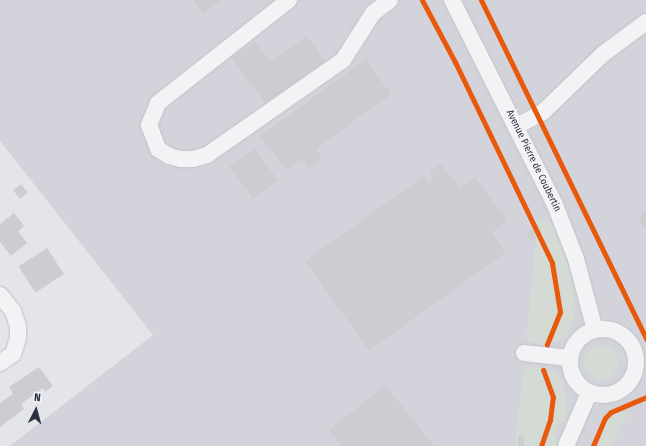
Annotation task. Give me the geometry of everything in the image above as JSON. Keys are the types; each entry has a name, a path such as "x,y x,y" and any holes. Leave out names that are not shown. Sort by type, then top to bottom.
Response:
{"street":[{"path":"289,0 158,103 149,125 158,149 169,156 181,159 193,159 207,155 343,60 372,13 390,0"},
{"name":"Avenue Pierre de Coubertin","path":"452,0 517,126 555,205 576,259 595,330"},
{"path":"517,126 543,112 603,54 646,22"},
{"path":"0,294 13,311 18,326 18,338 13,354 0,363"},
{"path":"606,329 625,337 641,368 619,392 599,396 589,393 573,379 569,358 578,340 595,330 606,329"},
{"path":"524,352 569,358"},
{"path":"566,446 589,393"}],"shaded area":[{"path":"0,0 646,0 646,446 10,446 153,335 0,141"},
{"path":"542,218 551,223 568,265 574,290 575,308 573,324 563,339 544,344 526,341 536,240 542,234 536,221"},
{"path":"604,345 613,350 617,355 617,369 613,374 608,378 598,379 594,378 585,369 584,359 585,355 594,346"},
{"path":"524,366 551,370 562,380 567,402 564,422 558,422 554,436 558,442 556,446 515,446"},
{"path":"621,412 629,413 610,446 598,446 608,419"}],"building":[{"path":"193,0 222,0 203,14"},
{"path":"307,36 325,61 266,105 232,58 255,42 270,62"},
{"path":"366,59 391,94 316,149 322,159 308,168 302,159 286,170 260,136"},
{"path":"254,148 278,180 253,199 229,167"},
{"path":"441,164 460,188 475,177 508,221 492,232 506,252 369,351 305,261 424,176 429,182 433,178 429,173"},
{"path":"21,184 28,193 20,199 13,190"},
{"path":"646,211 646,229 639,221 640,216"},
{"path":"14,213 24,226 18,231 27,243 11,256 0,242 0,224"},
{"path":"532,229 536,237 533,242 526,233"},
{"path":"47,248 64,274 35,293 18,267"},
{"path":"39,367 53,386 45,392 43,388 21,404 24,409 0,427 0,403 13,394 9,387"},
{"path":"385,385 434,446 341,446 329,430"},
{"path":"518,435 524,435 524,446 518,446"}],"cycle path":[{"path":"422,0 455,62 552,263 560,312 547,345"},
{"path":"481,0 646,339"},
{"path":"541,446 550,420 553,397 543,370"},
{"path":"593,446 605,418 611,412 646,397"}]}
